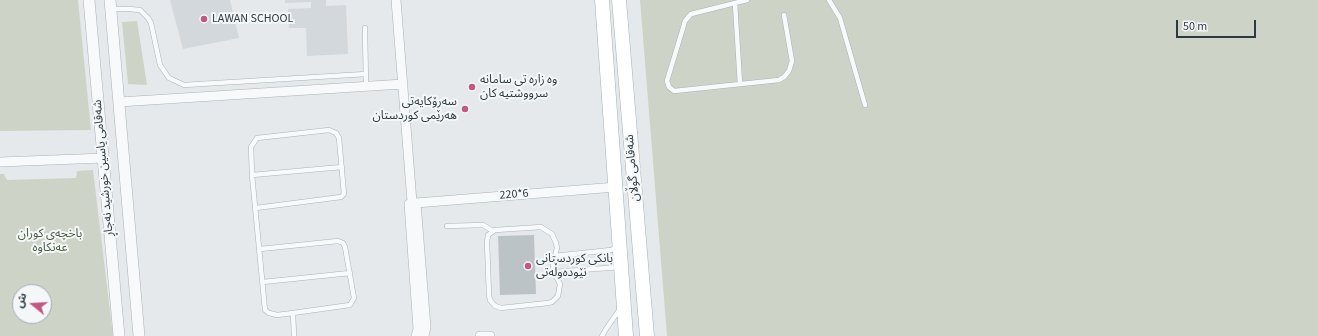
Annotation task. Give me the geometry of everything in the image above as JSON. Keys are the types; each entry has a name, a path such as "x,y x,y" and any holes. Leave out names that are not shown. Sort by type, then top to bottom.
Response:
{"main road":[{"name":"شەقامی گوڵان","path":"602,0 626,336"},
{"name":"شەقامی گوڵان","path":"619,0 647,336"}],"street":[{"name":"شەقامی یاسین خورشید نەجاڕ","path":"89,0 119,336"},
{"path":"396,0 412,203 418,330 416,336"},
{"name":"شەقامی یاسین خورشید نەجاڕ","path":"111,4 139,336"},
{"path":"119,102 403,84"},
{"path":"0,162 104,158"},
{"name":"220*6","path":"412,203 616,187"},
{"path":"412,203 426,327 424,336"},
{"path":"480,336 490,336"}],"lane":[{"path":"748,0 691,14 685,21 667,81 669,87 674,91 779,80 784,77 789,71 792,61 784,15"},
{"path":"829,0 840,18 865,105"},
{"path":"735,3 740,84"},
{"path":"111,4 129,9 140,10 148,18 151,23 160,65 168,78 184,85 366,74"},
{"path":"365,28 366,86"},
{"path":"256,208 341,197 344,194 342,167 339,138 336,133 329,130 257,138 251,147 252,175 265,310 269,313 277,315 350,305 354,298 343,243 338,241 260,249"},
{"path":"252,175 342,167"},
{"path":"447,226 483,225 493,231"},
{"path":"541,227 552,234 554,238 557,248 554,256 554,272 559,280 560,288 558,296 552,302 501,308 495,306 490,300 486,242 488,235 493,231 541,227"},
{"path":"554,256 611,250 620,244"},
{"path":"554,272 621,266"},
{"path":"263,282 350,274"},
{"path":"602,336 619,311 623,300"},
{"path":"294,313 294,336"}],"shaded area":[{"name":"LAWAN SCHOOL","path":"170,0 230,0 239,38 183,49"},
{"path":"285,0 326,0 326,6 346,5 348,54 307,56 306,28 289,28 288,9 311,8 311,2 285,3"}],"green space":[{"path":"0,0 78,0 91,130 0,131"},
{"path":"640,0 1318,0 1318,336 667,336"},
{"path":"137,21 147,85 128,84 122,22"},
{"name":"باخچەی کوران عەنکاوە","path":"93,170 113,336 0,336 0,174 4,174 7,180 76,178 77,171"}],"building":[{"path":"534,235 536,294 500,295 498,236"}],"place":[{"name":"LAWAN SCHOOL","path":"204,19"},
{"name":"وه زاره تى سامانه سرووشتيه كان","path":"472,87"},
{"name":"سەرۆكایەتی هەرێمی كوردستان","path":"465,109"},
{"name":"بانکی کوردستانی نێودەوڵەتی","path":"528,266"}]}
